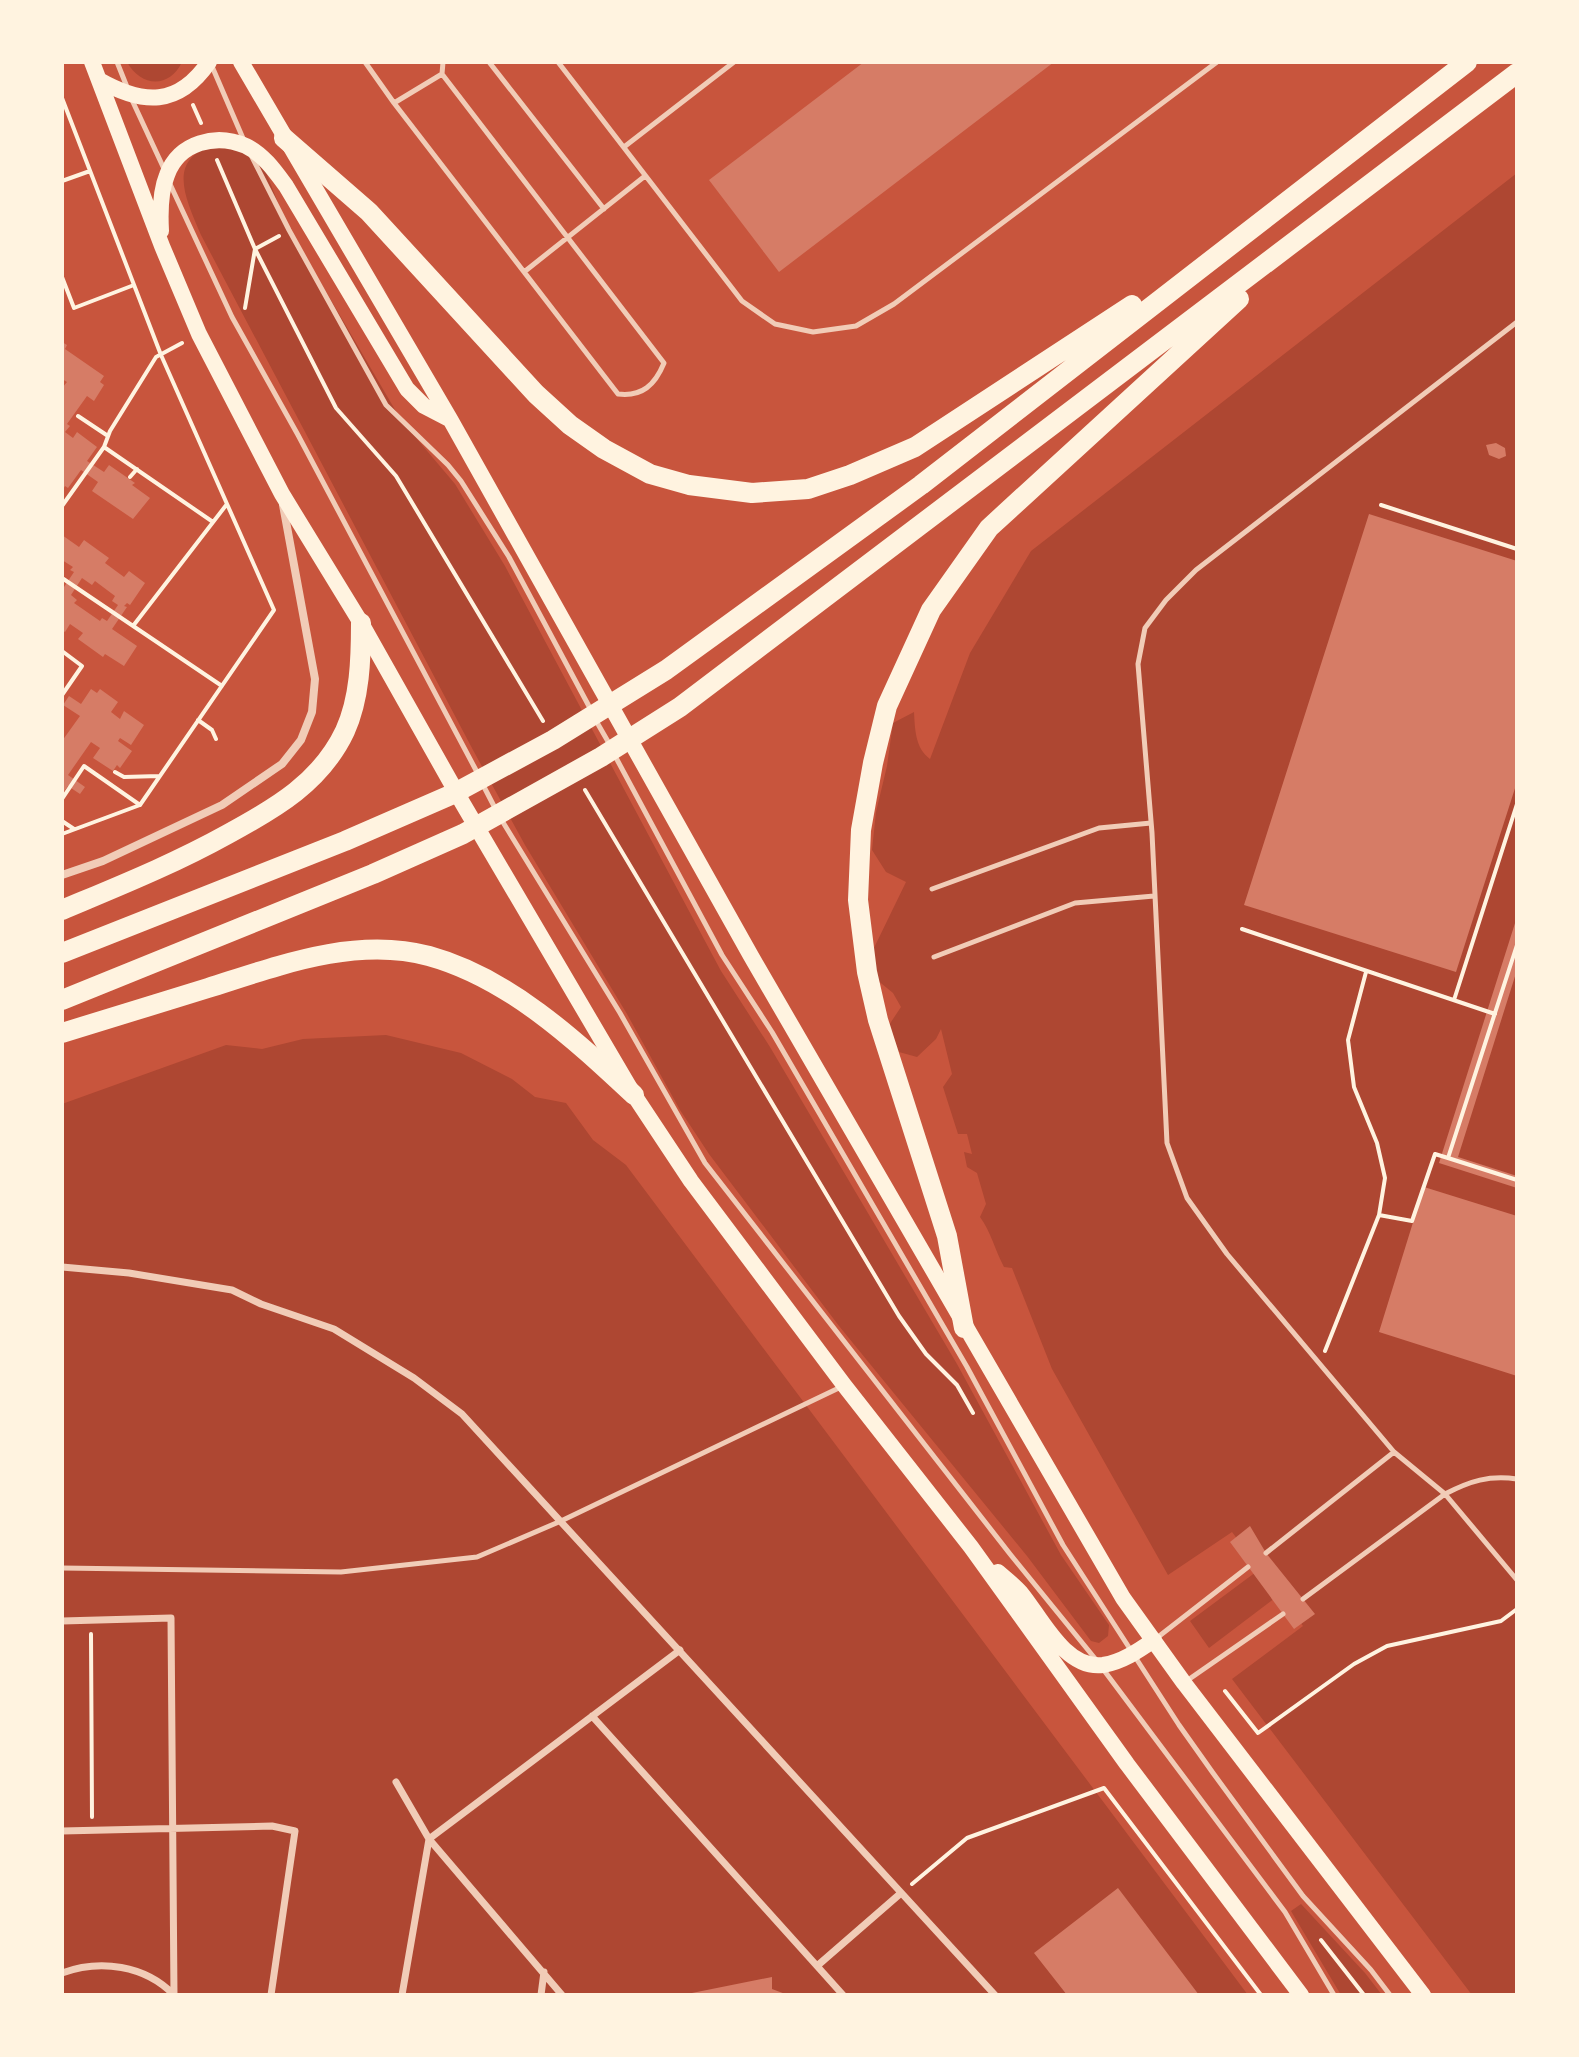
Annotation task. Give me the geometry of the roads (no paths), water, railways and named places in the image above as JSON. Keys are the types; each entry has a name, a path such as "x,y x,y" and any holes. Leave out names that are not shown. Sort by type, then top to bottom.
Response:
{"highway":[{"path":"62,953 345,841 453,794 553,740 666,670 921,485 1255,223 1467,62"},
{"path":"62,1000 373,874 463,834 530,799 680,707 1517,73"},
{"path":"284,138 369,212 536,394 570,425 604,449 650,474 689,485 752,493 808,489 915,447 1255,223"},
{"path":"964,1328 947,1236 878,1020 865,958 858,900 861,830 887,706 931,610 989,528 1314,228"},
{"path":"62,910 174,864 282,804 319,772 346,729 358,686 361,623"},
{"path":"62,1033 285,964 341,952 388,950 428,955 476,973 520,999 586,1050 634,1095"}],"main road":[{"path":"92,62 199,334 282,494 361,623 634,1095 691,1181 844,1385 971,1547 1127,1764 1301,1995"},
{"path":"99,80 131,97 150,99 168,96 185,88 209,62"},
{"path":"241,62 450,419 751,956 1123,1598 1184,1683 1423,1995"},
{"path":"162,246 162,196 166,175 183,152 208,140 247,146 273,168 286,186 407,389 424,406 450,419"},
{"path":"971,1547 1019,1591 1072,1656 1100,1665 1134,1654 1154,1640"}],"street":[{"path":"62,875 103,861 222,805 282,764 301,740 312,712 315,679 282,494"},
{"path":"62,1267 129,1273 232,1290 261,1304 334,1329 414,1378 462,1414 995,1995"},
{"path":"62,1621 171,1618 174,1995"},
{"path":"402,1995 429,1839 680,1650"},
{"path":"592,1716 843,1995"},
{"path":"396,1782 429,1839 562,1995"},
{"path":"62,1831 272,1826 295,1831 271,1995"},
{"path":"817,1966 901,1893"},
{"path":"62,1973 90,1966 125,1968 156,1981 174,1995"},
{"path":"541,1995 544,1972"}],"lane":[{"path":"117,62 232,317 298,435 514,843 620,1013 705,1163 1100,1665 1285,1912 1334,1995"},
{"path":"209,62 289,230 386,405 448,465 509,557 722,955 772,1032 967,1367 1063,1545 1179,1725 1303,1896 1390,1995"},
{"path":"365,62 618,394 633,396 657,380 664,363 442,74 443,62"},
{"path":"489,62 604,209"},
{"path":"558,62 742,301 775,324 813,332 856,326 894,304 1217,62"},
{"path":"623,147 734,62"},
{"path":"394,103 442,74"},
{"path":"524,272 645,176"},
{"path":"1517,322 1196,570 1166,600 1145,628 1138,664 1151,823 1167,1143 1187,1198 1227,1254 1394,1452 1445,1494 1517,1580"},
{"path":"932,889 1099,828 1151,823"},
{"path":"934,957 1075,903 1155,896"},
{"path":"62,1568 341,1572 477,1557 561,1521 844,1385"},
{"path":"1266,1553 1394,1452"},
{"path":"1303,1599 1445,1494 1470,1481 1497,1476 1517,1479"},
{"path":"1154,1640 1248,1567"},
{"path":"1184,1683 1283,1614"}]}
